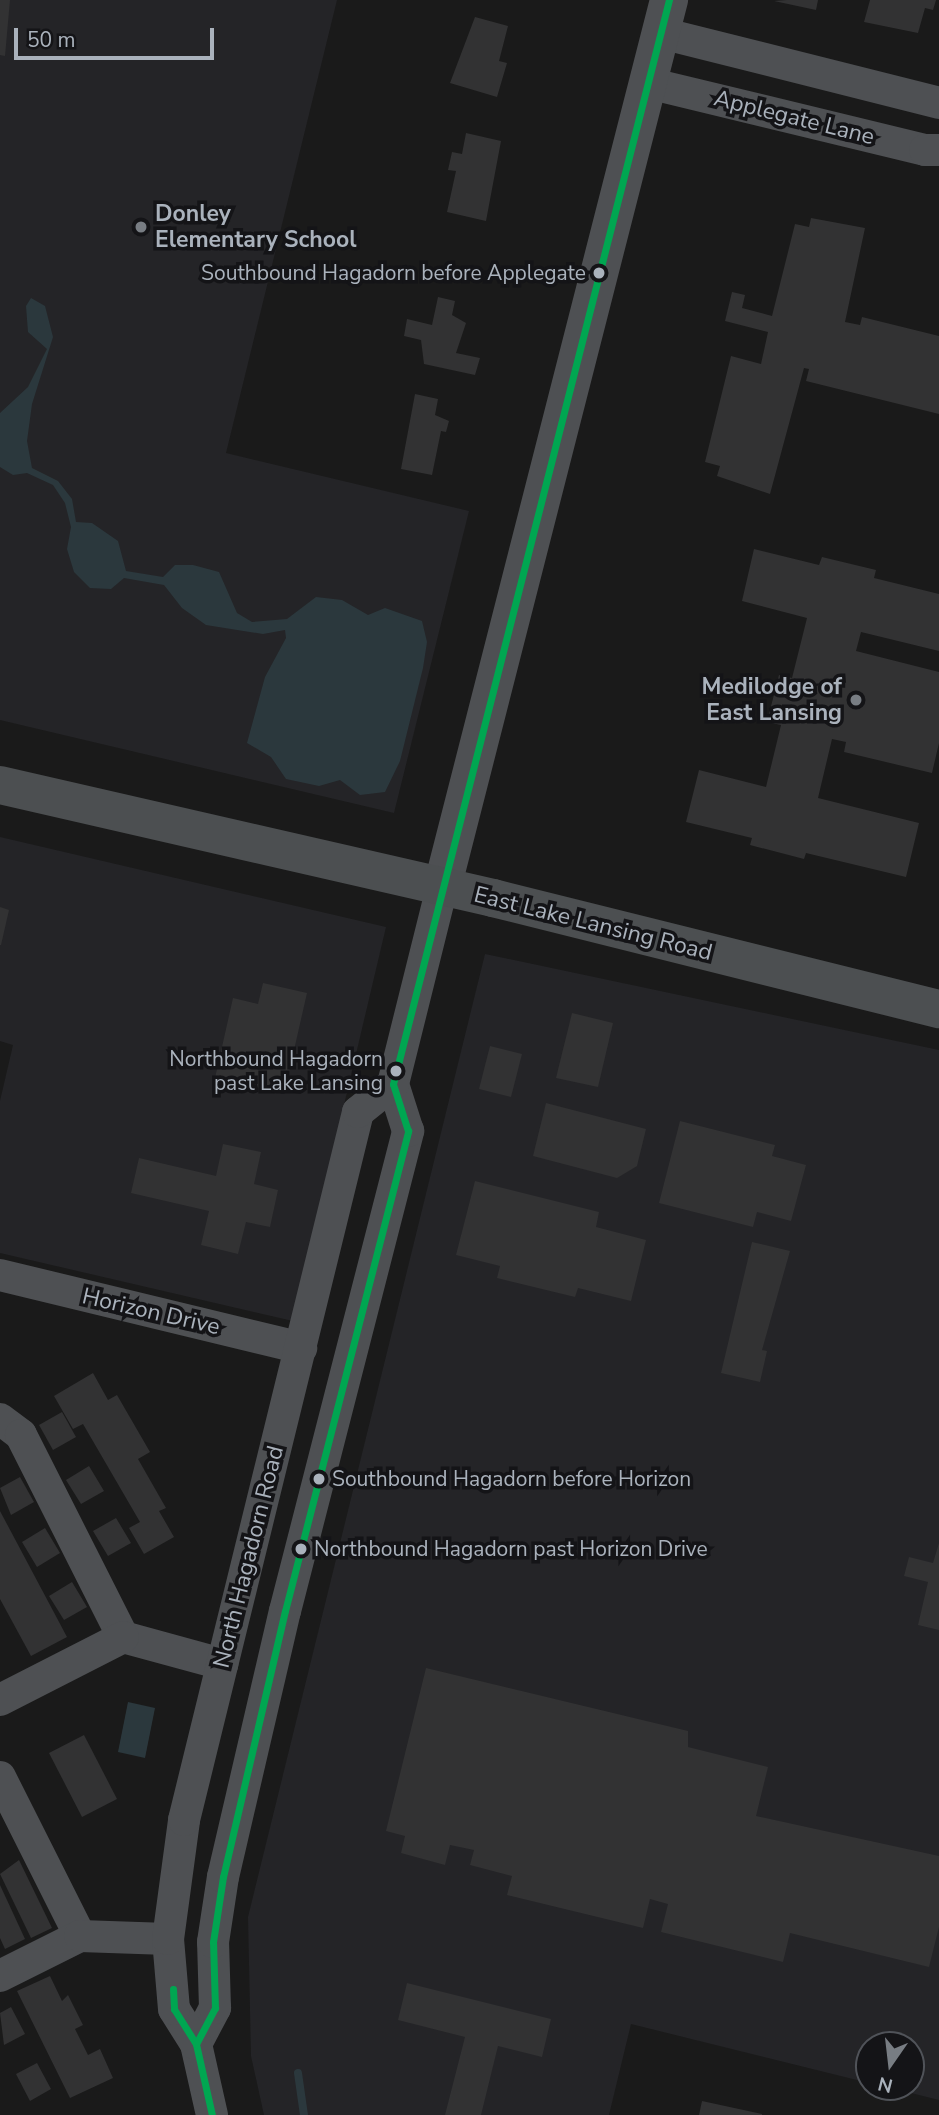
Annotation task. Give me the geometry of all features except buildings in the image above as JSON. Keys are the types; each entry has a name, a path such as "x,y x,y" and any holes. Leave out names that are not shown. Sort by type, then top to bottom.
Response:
{"main road":[{"name":"East Lake Lansing Road","path":"0,785 442,888 939,1009"}],"street":[{"path":"393,1084 665,16 939,103"},
{"name":"Applegate Lane","path":"648,83 925,150 939,150"},
{"name":"North Hagadorn Road","path":"196,2045 215,2008 213,1942 229,1851 285,1611 408,1131 393,1084 358,1112 184,1820 168,1940 174,2009 196,2045 212,2115"},
{"name":"Horizon Drive","path":"0,1275 301,1348"},
{"path":"0,1419 21,1435 123,1637"},
{"path":"0,1700 123,1637 222,1664"},
{"path":"0,1777 80,1936"},
{"path":"0,1976 80,1936 168,1940"}],"shaded area":[{"name":"Donley Elementary School","path":"0,0 337,0 226,453 469,511 394,813 0,720"},
{"path":"31,298 45,306 53,337 32,404 27,441 32,468 58,481 72,499 76,522 92,523 118,541 126,571 163,577 175,565 193,565 219,572 237,613 252,622 287,619 316,597 342,600 368,615 385,608 422,621 427,642 423,668 400,761 385,792 360,795 340,780 319,786 286,779 271,757 247,743 265,677 286,638 285,630 263,634 206,625 182,608 164,585 124,578 111,589 90,588 74,572 67,549 71,527 65,503 53,485 27,473 13,475 0,467 0,413 28,387 47,349 28,332 26,306"},
{"path":"0,837 386,927 293,1321 0,1253 0,1101 13,1045 0,1041"},
{"path":"485,954 939,1050 939,2100 925,2096 925,2031 855,2031 855,2080 631,2024 609,2115 264,2115 251,2056 248,1917"},
{"path":"128,1702 155,1708 145,1758 118,1752"}],"waterway":[{"path":"298,2073 304,2115"}],"transit line":[{"path":"196,2044 215,2008 213,1942 223,1877 285,1611 408,1131 393,1084 669,0"},
{"path":"173,1989 174,2009 196,2044 212,2115"}],"place":[{"name":"Donley Elementary School","path":"141,227"},
{"name":"Southbound Hagadorn before Applegate","path":"599,273"},
{"name":"Medilodge of East Lansing","path":"856,700"},
{"name":"Northbound Hagadorn past Lake Lansing","path":"396,1071"},
{"name":"Southbound Hagadorn before Horizon","path":"319,1479"},
{"name":"Northbound Hagadorn past Horizon Drive","path":"301,1549"}]}
